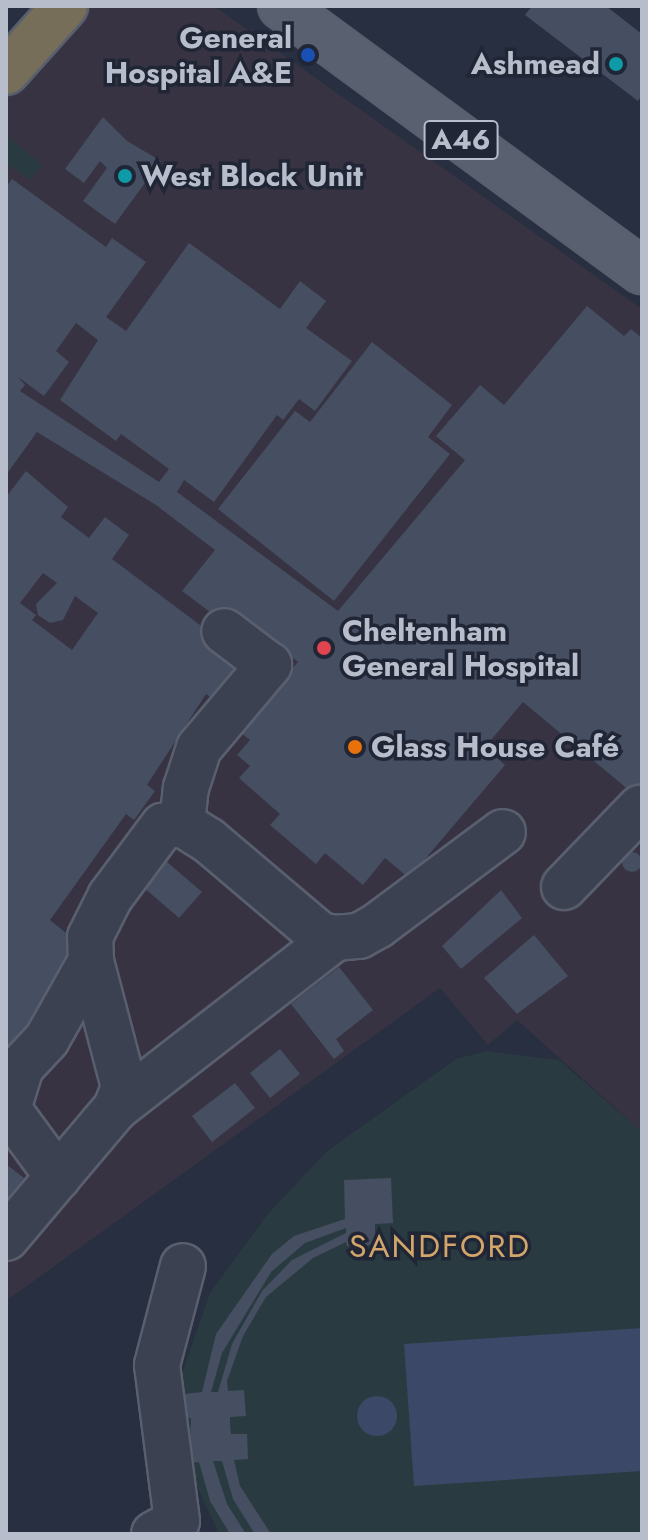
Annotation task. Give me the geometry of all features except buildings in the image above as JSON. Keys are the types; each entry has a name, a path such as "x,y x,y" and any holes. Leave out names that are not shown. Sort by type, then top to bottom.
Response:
{"highway":[{"path":"6,72 65,6"}],"main road":[{"name":"A46","path":"281,6 642,271"}],"street":[{"path":"182,824 186,788 199,748 269,665 224,631"},
{"path":"564,887 640,808"},
{"path":"116,1108 124,1087 91,961 90,937 110,897 163,826 182,824 320,935 335,938 359,936 377,926 503,832"},
{"path":"6,1238 116,1108 335,938"},
{"path":"58,1177 8,1109 21,1067 47,1039 91,961"},
{"path":"175,1532 178,1509 165,1451 157,1365 183,1266"}],"shaded area":[{"name":"Cheltenham General Hospital","path":"86,6 214,6 642,309 642,1132 517,1020 488,1045 440,988 6,1301 6,90"},
{"path":"6,135 42,165 31,180 6,164"},
{"path":"487,1051 559,1060 642,1132 642,1534 219,1534 187,1465 178,1385 210,1293 267,1215 326,1152 456,1059"}],"water":[{"path":"642,1328 642,1471 414,1486 404,1344"},
{"path":"377,1396 391,1402 397,1416 391,1430 377,1436 363,1430 357,1416 363,1402"}],"place":[{"name":"General Hospital A&E","path":"308,55"},
{"name":"Ashmead","path":"616,64"},
{"name":"West Block Unit","path":"125,176"},
{"name":"Cheltenham General Hospital","path":"324,648"},
{"name":"Glass House Café","path":"355,747"}],"district":[{"name":"SANDFORD","path":"440,1246"}]}
